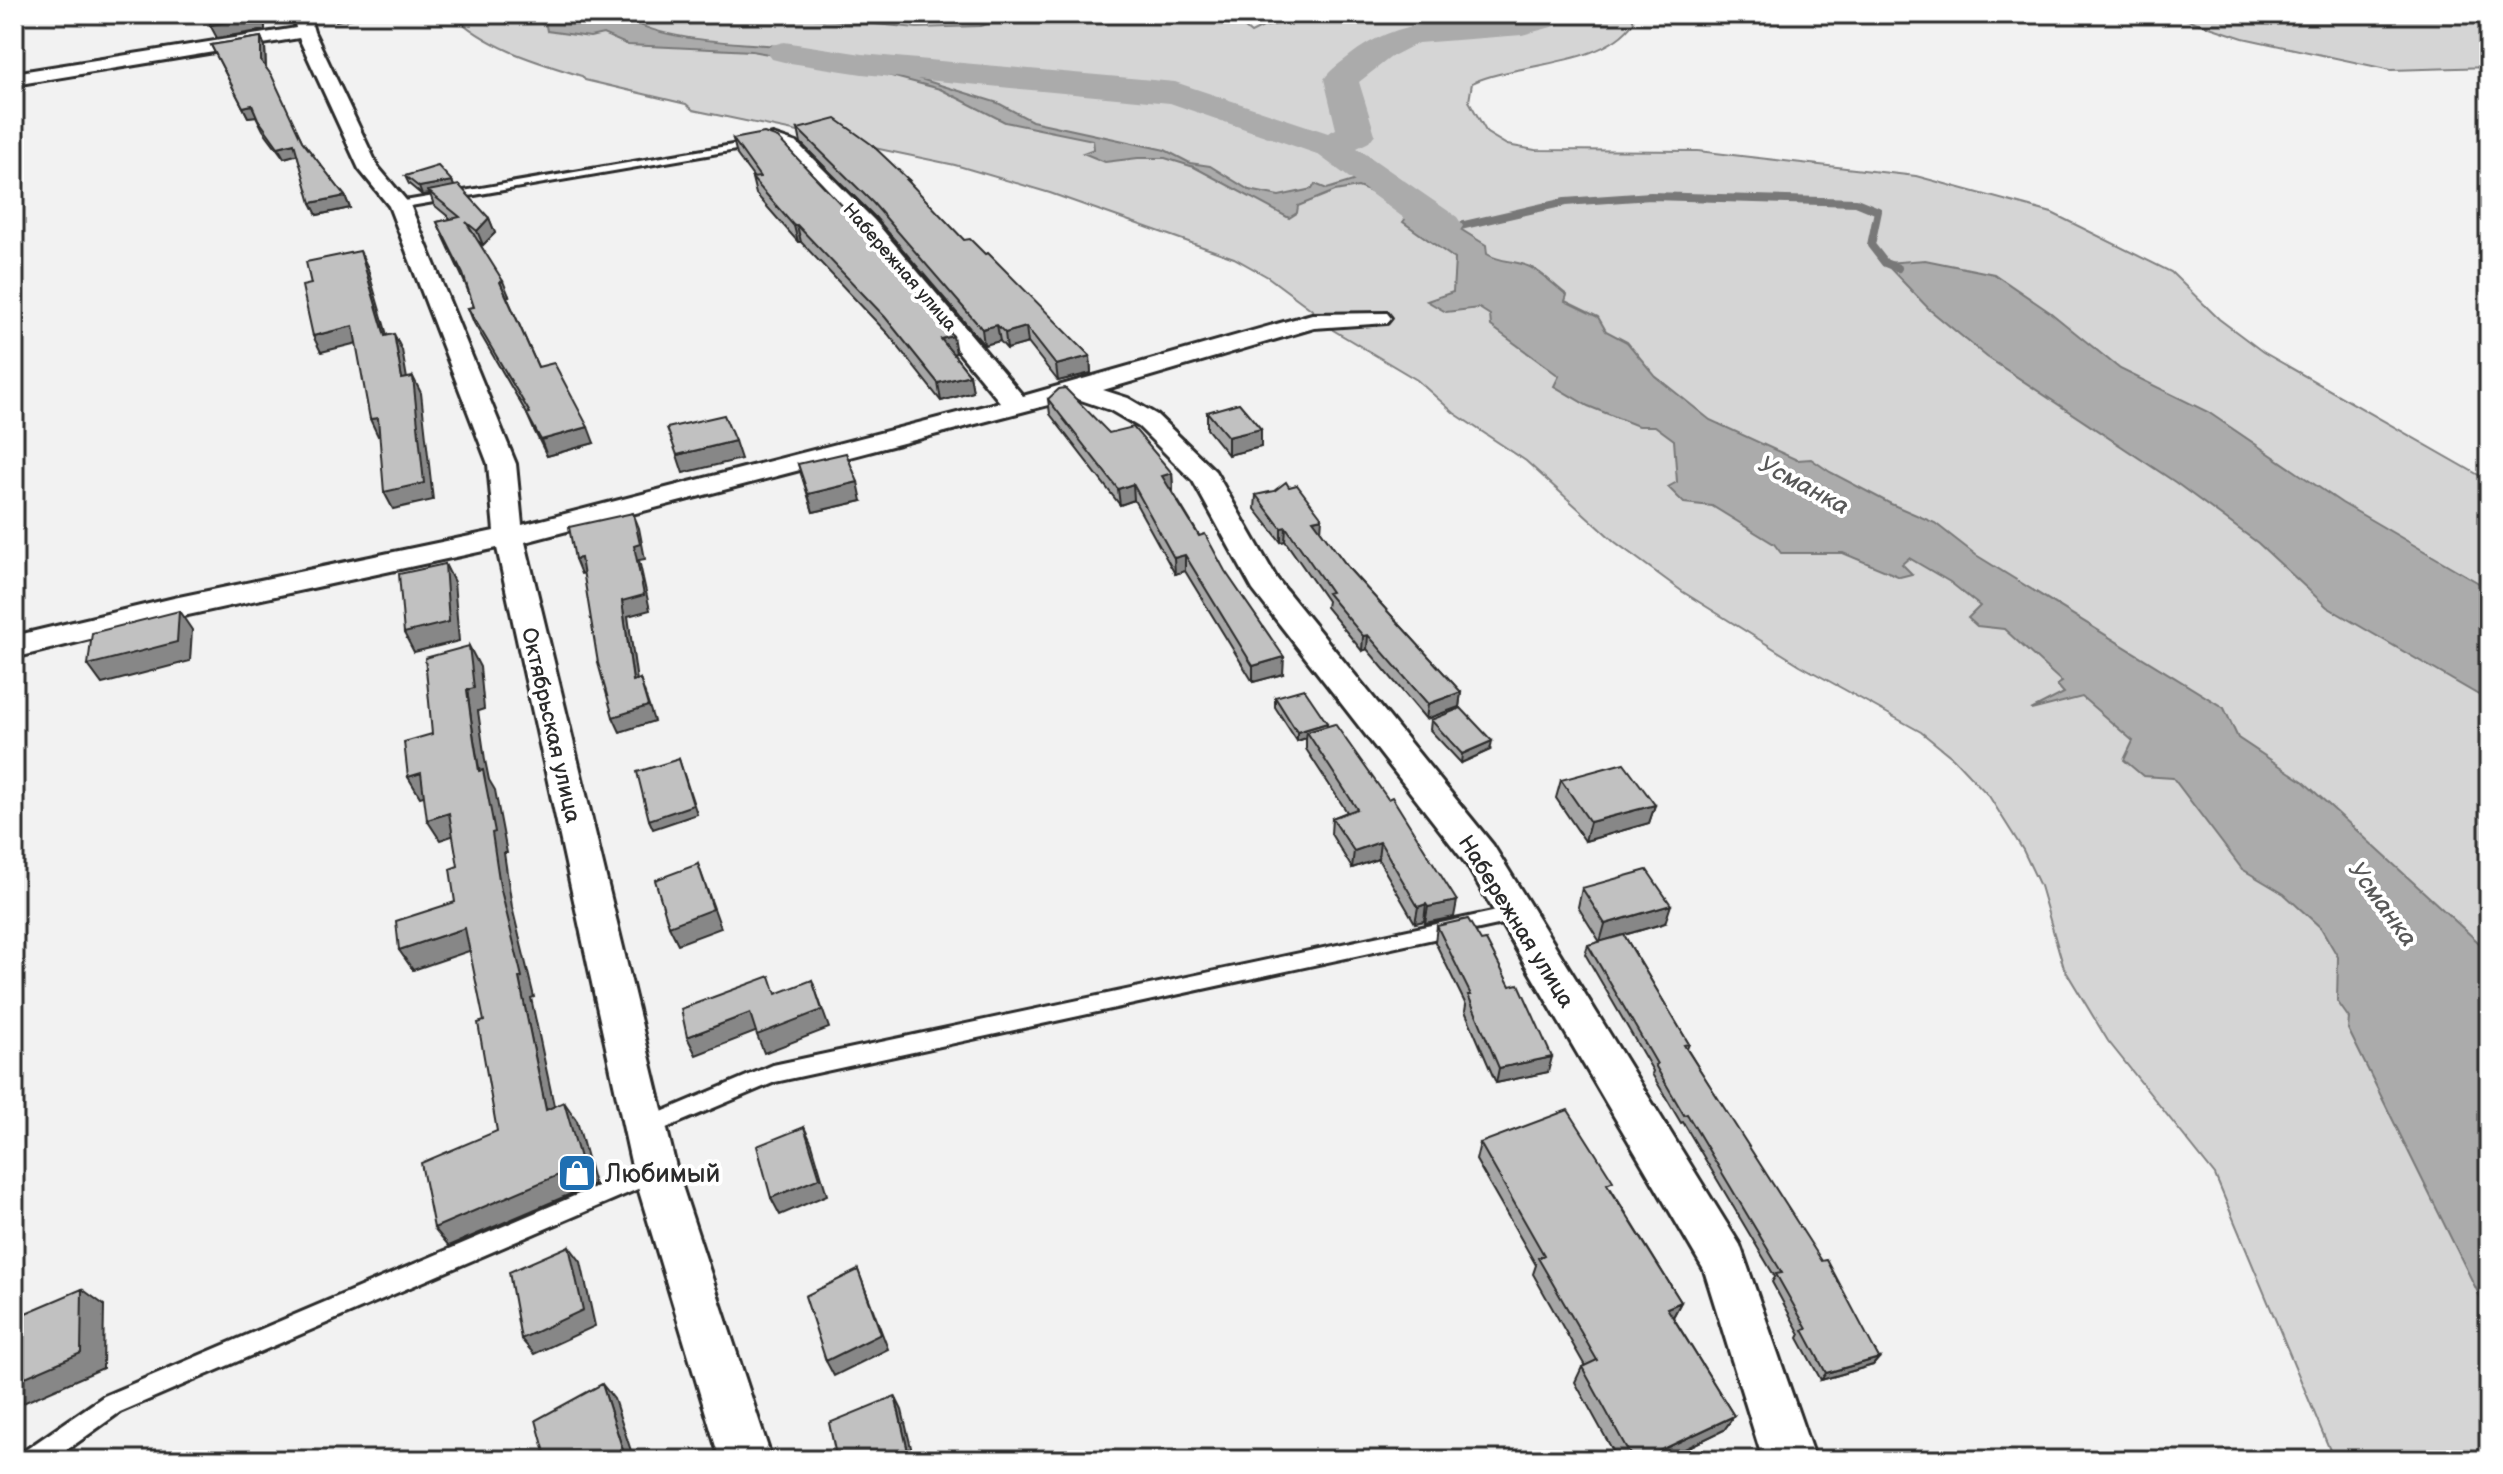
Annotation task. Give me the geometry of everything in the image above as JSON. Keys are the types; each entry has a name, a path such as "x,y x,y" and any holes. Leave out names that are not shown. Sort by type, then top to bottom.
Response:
{"street":[{"path":"14,79 303,23"},
{"name":"Октябрьская улица","path":"303,23 369,169 399,205 502,464 509,537 655,1171 746,1460"},
{"name":"Набережная улица","path":"773,141 790,147 856,214 1016,404"},
{"path":"14,647 174,608 509,537 1076,390 1312,321 1379,318"},
{"name":"Набережная улица","path":"1076,390 1099,395 1148,421 1205,477 1264,583 1480,855 1724,1261 1789,1460"}],"lane":[{"path":"399,205 773,141"},
{"path":"645,1128 773,1074 1516,914"},
{"path":"33,1460 112,1404 655,1171"}],"shaded area":[{"path":"452,14 771,14 917,28 980,26 1022,14 1229,14 1251,33 1263,27 1328,14 1631,14 1634,22 1620,37 1602,48 1472,83 1469,101 1487,133 1507,145 1535,150 1698,151 1916,176 2052,213 2171,272 2219,319 2263,352 2489,481 2489,1460 2334,1460 2215,1175 2108,1041 2064,968 2040,886 2023,850 1989,796 1953,758 1921,732 1800,665 1683,592 1615,542 1526,461 1454,413 1417,380 1333,330 1268,277 1234,258 1050,193 955,165 693,110 686,104 585,80 582,76 496,45"},
{"path":"2170,14 2489,14 2489,67 2391,70 2243,38"}],"water":[{"path":"538,14 625,14 626,18 643,26 683,37 799,48 869,61 873,68 898,72 998,103 1032,121 1165,150 1190,163 1210,166 1249,190 1279,196 1312,189 1315,184 1327,189 1379,173 1415,192 1431,210 1415,209 1431,211 1486,245 1487,254 1525,265 1544,276 1567,295 1565,301 1598,317 1606,331 1627,342 1655,376 1710,420 1797,460 1811,459 1891,504 1935,523 1976,555 2224,708 2238,738 2304,782 2489,952 2489,1315 2348,1029 2349,1018 2337,1001 2338,957 2321,928 2284,894 2242,869 2173,778 2143,776 2124,760 2133,741 2082,697 2031,710 2064,693 2057,685 2062,682 2004,629 1977,626 1968,618 1980,606 1950,582 1909,558 1902,564 1912,574 1900,577 1843,553 1781,553 1774,544 1712,506 1684,503 1668,487 1677,482 1674,440 1655,426 1638,426 1588,406 1554,386 1559,376 1491,326 1490,315 1479,308 1446,312 1427,301 1453,292 1455,259 1403,222 1414,208 1358,187 1335,191 1298,206 1297,213 1289,218 1194,167 1165,158 1105,162 1083,153 1094,149 1093,140 1005,122 940,89 891,76 752,51 628,45 603,34 590,37 547,31 546,26 536,21"},
{"path":"1925,260 1994,274 2051,313 2120,369 2208,412 2342,503 2489,589 2489,701 2327,607 2258,543 2175,482 1987,357 1930,310 1885,263"}],"building":[{"path":"211,14 259,14 259,17 210,25"},
{"path":"261,37 261,61 272,76 302,141 345,196 311,203 294,143 278,147 252,105 243,107 211,45"},
{"path":"836,119 871,144 964,240 970,239 985,254 988,253 1090,356 1056,365 1026,327 1005,333 997,325 982,329 873,203 798,129"},
{"path":"764,133 778,138 852,216 953,336 941,339 970,375 938,383 885,317 797,225 794,226 752,178 760,177 733,139"},
{"path":"438,166 452,181 419,187 405,176"},
{"path":"459,185 489,218 477,231 466,222 503,281 500,282 538,367 554,363 588,427 541,440 527,414 530,413 468,308 474,307 463,274 437,222 460,217 428,191"},
{"path":"360,251 385,336 394,334 402,379 413,377 424,483 384,492 378,418 370,419 353,326 313,336 302,286 311,284 306,262"},
{"path":"1065,388 1109,433 1133,427 1172,473 1162,476 1199,536 1205,534 1225,571 1284,657 1253,666 1185,555 1174,558 1133,484 1118,489 1048,399 1059,389"},
{"path":"1239,403 1261,429 1228,437 1207,412"},
{"path":"724,415 735,441 677,455 667,428"},
{"path":"846,453 858,482 808,494 798,464"},
{"path":"1286,482 1289,487 1297,485 1322,518 1313,520 1350,570 1461,692 1428,704 1327,593 1331,592 1286,527 1281,528 1256,495 1274,491"},
{"path":"633,513 640,544 634,546 644,595 622,601 633,681 640,679 648,706 613,717 598,663 581,558 575,559 569,527"},
{"path":"445,564 449,622 404,633 399,574"},
{"path":"179,611 177,642 88,665 92,633"},
{"path":"469,646 474,688 467,690 479,771 483,770 495,832 492,833 500,886 522,977 519,978 546,1110 564,1102 582,1165 434,1228 421,1163 497,1131 478,1023 484,1021 465,928 399,950 396,921 455,902 450,869 458,866 449,813 427,820 421,773 408,777 404,742 432,734 425,658"},
{"path":"1304,689 1327,723 1297,732 1275,697"},
{"path":"1461,708 1492,741 1462,754 1431,720"},
{"path":"1335,724 1388,799 1392,797 1457,901 1418,907 1380,842 1354,851 1332,818 1357,809 1307,732"},
{"path":"679,759 693,805 649,820 637,772"},
{"path":"1624,763 1655,805 1590,822 1561,780"},
{"path":"698,864 713,909 669,926 655,880"},
{"path":"1647,870 1671,905 1605,924 1582,888"},
{"path":"1468,919 1481,941 1486,940 1510,986 1519,984 1552,1057 1499,1068 1468,995 1471,995 1437,926"},
{"path":"1624,935 1689,1044 1684,1045 1822,1261 1827,1260 1879,1358 1826,1373 1803,1330 1807,1329 1776,1274 1782,1273 1687,1114 1684,1115 1588,945"},
{"path":"770,976 776,994 812,980 822,1010 757,1035 750,1013 687,1037 681,1009"},
{"path":"1568,1110 1613,1181 1607,1184 1681,1302 1667,1308 1734,1416 1640,1460 1633,1460 1582,1367 1597,1360 1538,1258 1544,1255 1480,1143"},
{"path":"804,1127 820,1178 771,1198 757,1146"},
{"path":"569,1246 583,1310 521,1339 509,1272"},
{"path":"858,1270 881,1334 826,1361 805,1296"},
{"path":"82,1289 81,1353 14,1382 14,1318"},
{"path":"602,1384 626,1460 547,1460 536,1420"},
{"path":"895,1396 910,1460 837,1460 829,1423"}],"waterway":[{"name":"Усманка","path":"1330,146 1356,134 1341,79 1379,50 1411,34 1522,25 1548,18 1543,14"},
{"path":"784,52 862,64 1175,93 1330,146"},
{"name":"Усманка","path":"1330,146 1442,226"},
{"path":"1447,229 1565,202 1651,196 1856,202 1878,211 1871,245 1885,263 1898,268"}],"place":[{"name":"Любимый","path":"577,1173"}]}
